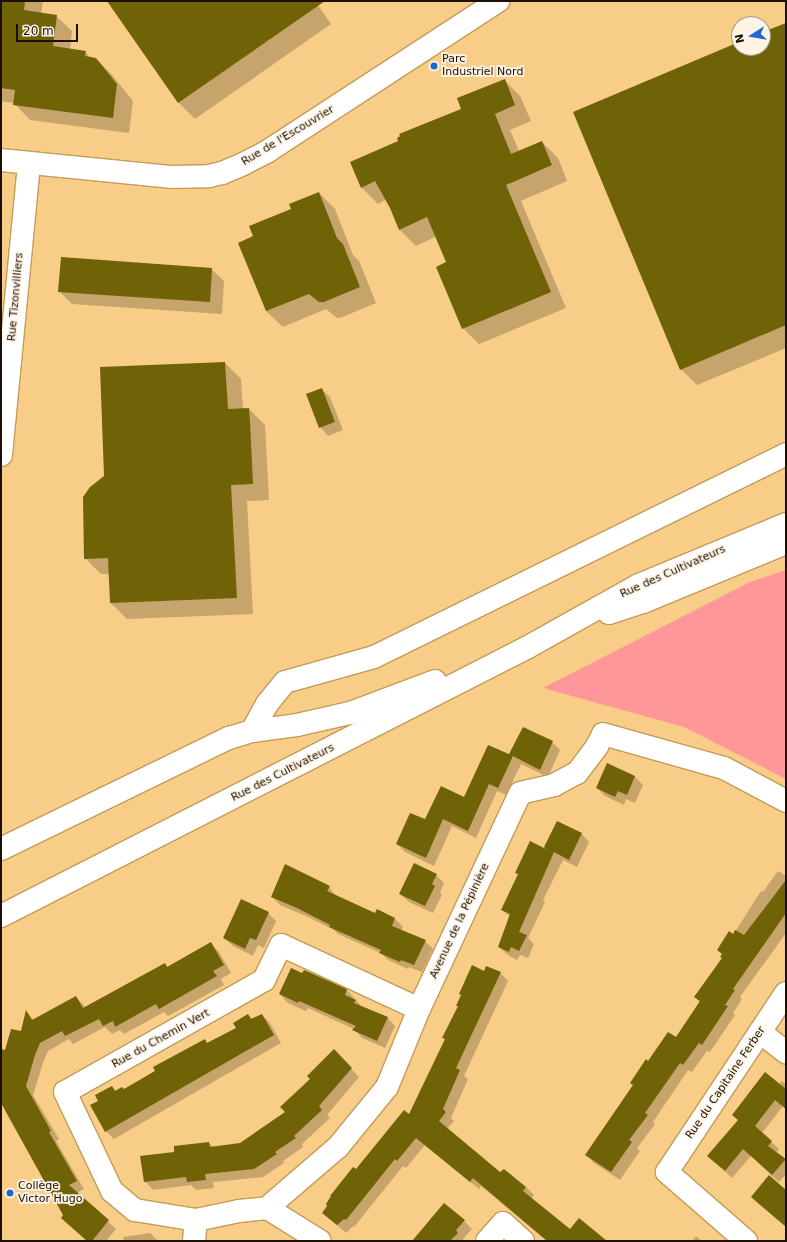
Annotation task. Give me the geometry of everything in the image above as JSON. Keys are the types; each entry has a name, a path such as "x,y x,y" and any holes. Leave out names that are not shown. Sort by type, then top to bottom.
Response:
{"street":[{"name":"Rue de l'Escouvrier","path":"1,160 170,177 209,176 222,173 268,151 498,1"},
{"name":"Rue Tizonvilliers","path":"1,455 29,163"},
{"path":"252,731 266,704 285,682 374,656 786,454"},
{"name":"Rue des Cultivateurs","path":"1,916 528,647 639,585 786,524"},
{"name":"Rue des Cultivateurs","path":"564,628 643,602 786,543"},
{"path":"1,849 229,738 252,731 297,725 350,713 528,647"},
{"name":"Avenue de la Pépinière","path":"267,1208 338,1147 387,1087 419,1009 520,793 554,786 577,773 597,746 603,734 724,768 786,800"},
{"path":"1,926 275,777"},
{"name":"Rue du Chemin Vert","path":"196,1220 135,1210 112,1191 66,1092 264,980 281,944 419,1009"},
{"name":"Rue du Capitaine Ferber","path":"746,1241 667,1172 786,993"},
{"path":"760,1032 786,1052"},
{"path":"194,1241 196,1220 239,1211 267,1208 320,1241"},
{"path":"487,1241 503,1223 523,1241"}],"shaded area":[{"path":"786,570 786,779 684,727 543,688 750,582"}],"building":[{"path":"1,1 25,1 24,10 57,15 53,46 86,51 85,56 96,58 117,84 113,118 13,105 15,90 1,88"},
{"path":"107,1 325,1 178,103"},
{"path":"786,23 786,325 680,370 573,112 731,45 731,56 771,56 771,29"},
{"path":"505,79 515,105 495,114 511,154 542,141 552,165 506,185 551,292 462,329 436,267 446,262 427,217 399,230 390,208 375,181 361,188 350,162 398,141 397,138 400,136 399,134 461,109 457,98"},
{"path":"319,192 337,238 343,244 360,287 324,302 319,302 309,294 266,311 238,243 253,236 249,226 291,209 289,204"},
{"path":"61,257 212,268 210,302 58,292"},
{"path":"225,362 228,409 249,408 250,422 253,484 231,485 237,598 110,603 108,558 84,559 83,497 90,487 104,476 100,367"},
{"path":"322,388 335,422 319,428 306,394"},
{"path":"523,727 553,741 540,770 513,756 498,788 489,784 468,831 443,819 426,858 396,844 410,813 425,819 441,786 464,797 488,745 511,755 509,754"},
{"path":"607,763 635,776 627,795 618,791 615,797 596,788"},
{"path":"557,821 582,833 569,860 554,852 519,932 527,935 519,951 511,947 509,952 498,947 510,914 501,910 518,874 515,873 530,841 546,849 544,847"},
{"path":"414,863 437,874 432,884 435,886 425,906 399,894"},
{"path":"285,864 330,886 327,891 375,913 377,909 395,918 392,926 426,940 414,965 401,960 400,962 379,953 381,950 329,927 330,925 297,908 271,897"},
{"path":"786,880 786,913 733,989 735,990 725,1005 728,1006 702,1045 699,1043 683,1065 680,1063 645,1113 648,1115 629,1140 632,1142 611,1172 585,1155 633,1085 630,1083 646,1059 648,1061 668,1032 676,1037 700,1001 694,997 722,958 720,957 722,954 717,950 729,931 733,934 735,930 744,935"},
{"path":"241,899 269,912 256,940 250,938 245,949 223,938"},
{"path":"211,942 224,965 213,971 217,976 159,1009 156,1004 115,1027 113,1021 103,1026 99,1019 65,1036 62,1031 40,1043 35,1055 26,1086 51,1131 49,1132 77,1181 69,1185 109,1220 92,1241 87,1241 61,1218 63,1215 1,1103 1,1049 5,1050 11,1029 21,1031 26,1010 32,1020 76,996 83,1008 165,963 167,967"},
{"path":"472,965 484,971 486,966 501,972 456,1068 460,1070 443,1109 446,1112 439,1121 500,1172 504,1169 526,1187 523,1191 570,1229 579,1218 607,1241 547,1241 473,1178 470,1182 416,1138 397,1161 395,1159 346,1220 344,1219 337,1225 322,1213 327,1206 326,1204 330,1196 353,1167 356,1169 404,1110 409,1114 445,1039 442,1038 458,1006 456,1006 461,995 459,994"},
{"path":"291,968 302,973 304,970 347,989 345,995 356,1000 354,1003 388,1017 377,1041 352,1030 356,1026 299,1001 298,1003 279,994"},
{"path":"248,1014 251,1019 262,1014 274,1035 105,1132 90,1105 98,1101 95,1095 112,1086 115,1091 122,1087 124,1089 155,1071 153,1067 205,1039 207,1043 236,1028 233,1023"},
{"path":"334,1049 352,1068 319,1106 322,1110 294,1136 296,1138 275,1152 277,1154 254,1169 205,1174 206,1180 187,1182 186,1177 144,1182 140,1156 174,1152 174,1146 209,1142 210,1147 240,1143 285,1112 280,1107 310,1079 307,1076"},
{"path":"765,1072 786,1089 786,1109 775,1100 755,1126 772,1141 768,1146 786,1159 772,1175 743,1149 725,1171 707,1156 738,1120 732,1115"},
{"path":"769,1175 786,1190 786,1227 751,1197"},
{"path":"444,1203 465,1220 456,1230 458,1233 450,1241 412,1241"}],"place":[{"name":"Parc Industriel Nord","path":"434,66"},
{"name":"Collège Victor Hugo","path":"10,1193"}]}
